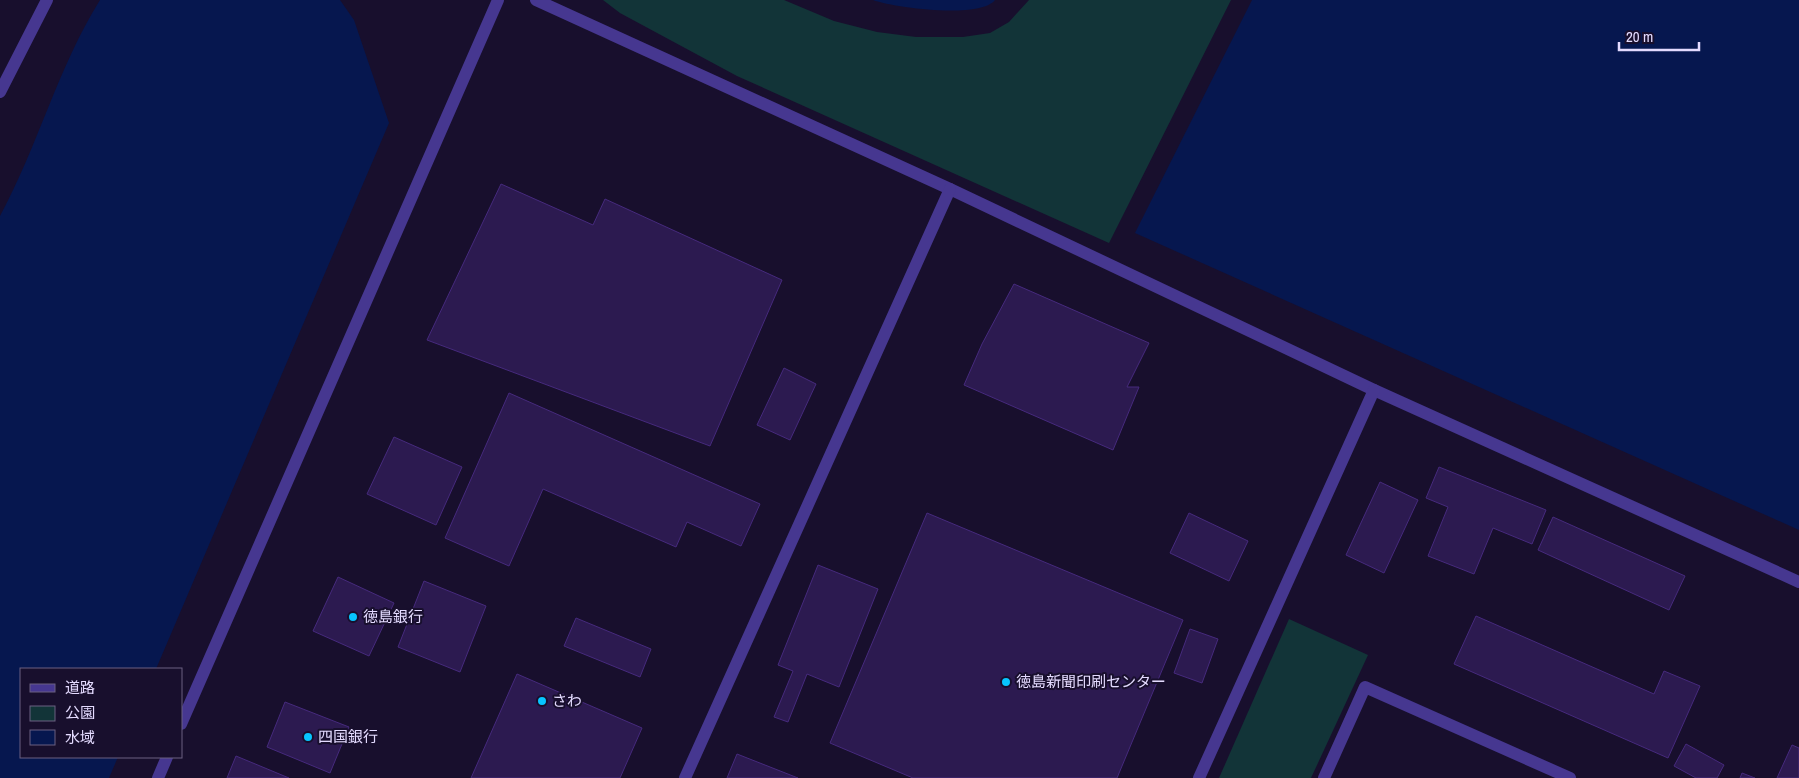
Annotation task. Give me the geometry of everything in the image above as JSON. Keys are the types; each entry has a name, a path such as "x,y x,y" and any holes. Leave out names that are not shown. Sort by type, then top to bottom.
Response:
{"street":[{"path":"0,92 47,0"},
{"path":"182,722 498,0"},
{"path":"536,0 950,189 1374,390 1799,582"},
{"path":"685,778 950,189"},
{"path":"1199,778 1374,390"},
{"path":"1324,778 1365,686 1570,778"},
{"path":"158,778 167,758"}],"green space":[{"path":"603,0 784,0 834,21 877,32 916,37 963,37 990,33 1009,22 1029,0 1231,0 1109,243 737,76 620,13"},
{"path":"1289,619 1368,655 1311,778 1219,778"}],"water":[{"path":"100,0 340,0 354,20 389,123 156,668 20,668 20,758 118,758 109,778 0,778 0,216 26,162 60,79 85,26"},
{"path":"873,0 995,0 986,6 973,9 937,10 917,9"},
{"path":"1252,0 1799,0 1799,530 1135,233"}],"building":[{"path":"501,184 593,225 605,199 782,280 710,446 427,340"},
{"path":"1014,284 1149,343 1127,387 1139,387 1113,450 964,385 982,344"},
{"path":"784,368 816,384 790,440 757,425"},
{"path":"509,393 760,504 741,546 687,522 676,547 543,489 509,566 445,538"},
{"path":"394,437 462,467 436,525 367,494"},
{"path":"1439,467 1546,510 1532,544 1493,528 1474,574 1428,556 1448,507 1426,498"},
{"path":"1380,482 1418,500 1384,573 1346,555"},
{"name":"徳島新聞印刷センター","path":"927,513 1183,620 1117,778 913,778 830,743"},
{"path":"1189,513 1248,541 1229,581 1170,553"},
{"path":"1553,517 1685,576 1669,610 1538,550"},
{"path":"818,565 878,589 839,687 807,674 788,722 774,717 793,671 778,665"},
{"name":"徳島銀行","path":"338,577 394,603 369,656 313,631"},
{"path":"424,581 486,606 460,672 398,647"},
{"path":"1476,616 1654,694 1664,671 1700,686 1668,758 1454,664"},
{"path":"576,618 651,649 640,677 564,646"},
{"path":"1190,629 1218,639 1202,683 1174,673"},
{"name":"さわ","path":"517,674 642,728 620,778 471,778"},
{"name":"四国銀行","path":"285,702 349,727 330,773 267,747"},
{"path":"1686,744 1724,765 1717,778 1696,778 1674,766"},
{"path":"1792,745 1799,748 1799,778 1777,778"},
{"path":"737,754 798,778 727,778"},
{"path":"236,756 289,778 227,778"},
{"path":"1742,773 1755,778 1740,778"}],"place":[{"name":"徳島銀行","path":"353,617"},
{"name":"徳島新聞印刷センター","path":"1006,682"},
{"name":"さわ","path":"542,701"},
{"name":"四国銀行","path":"308,737"}]}
